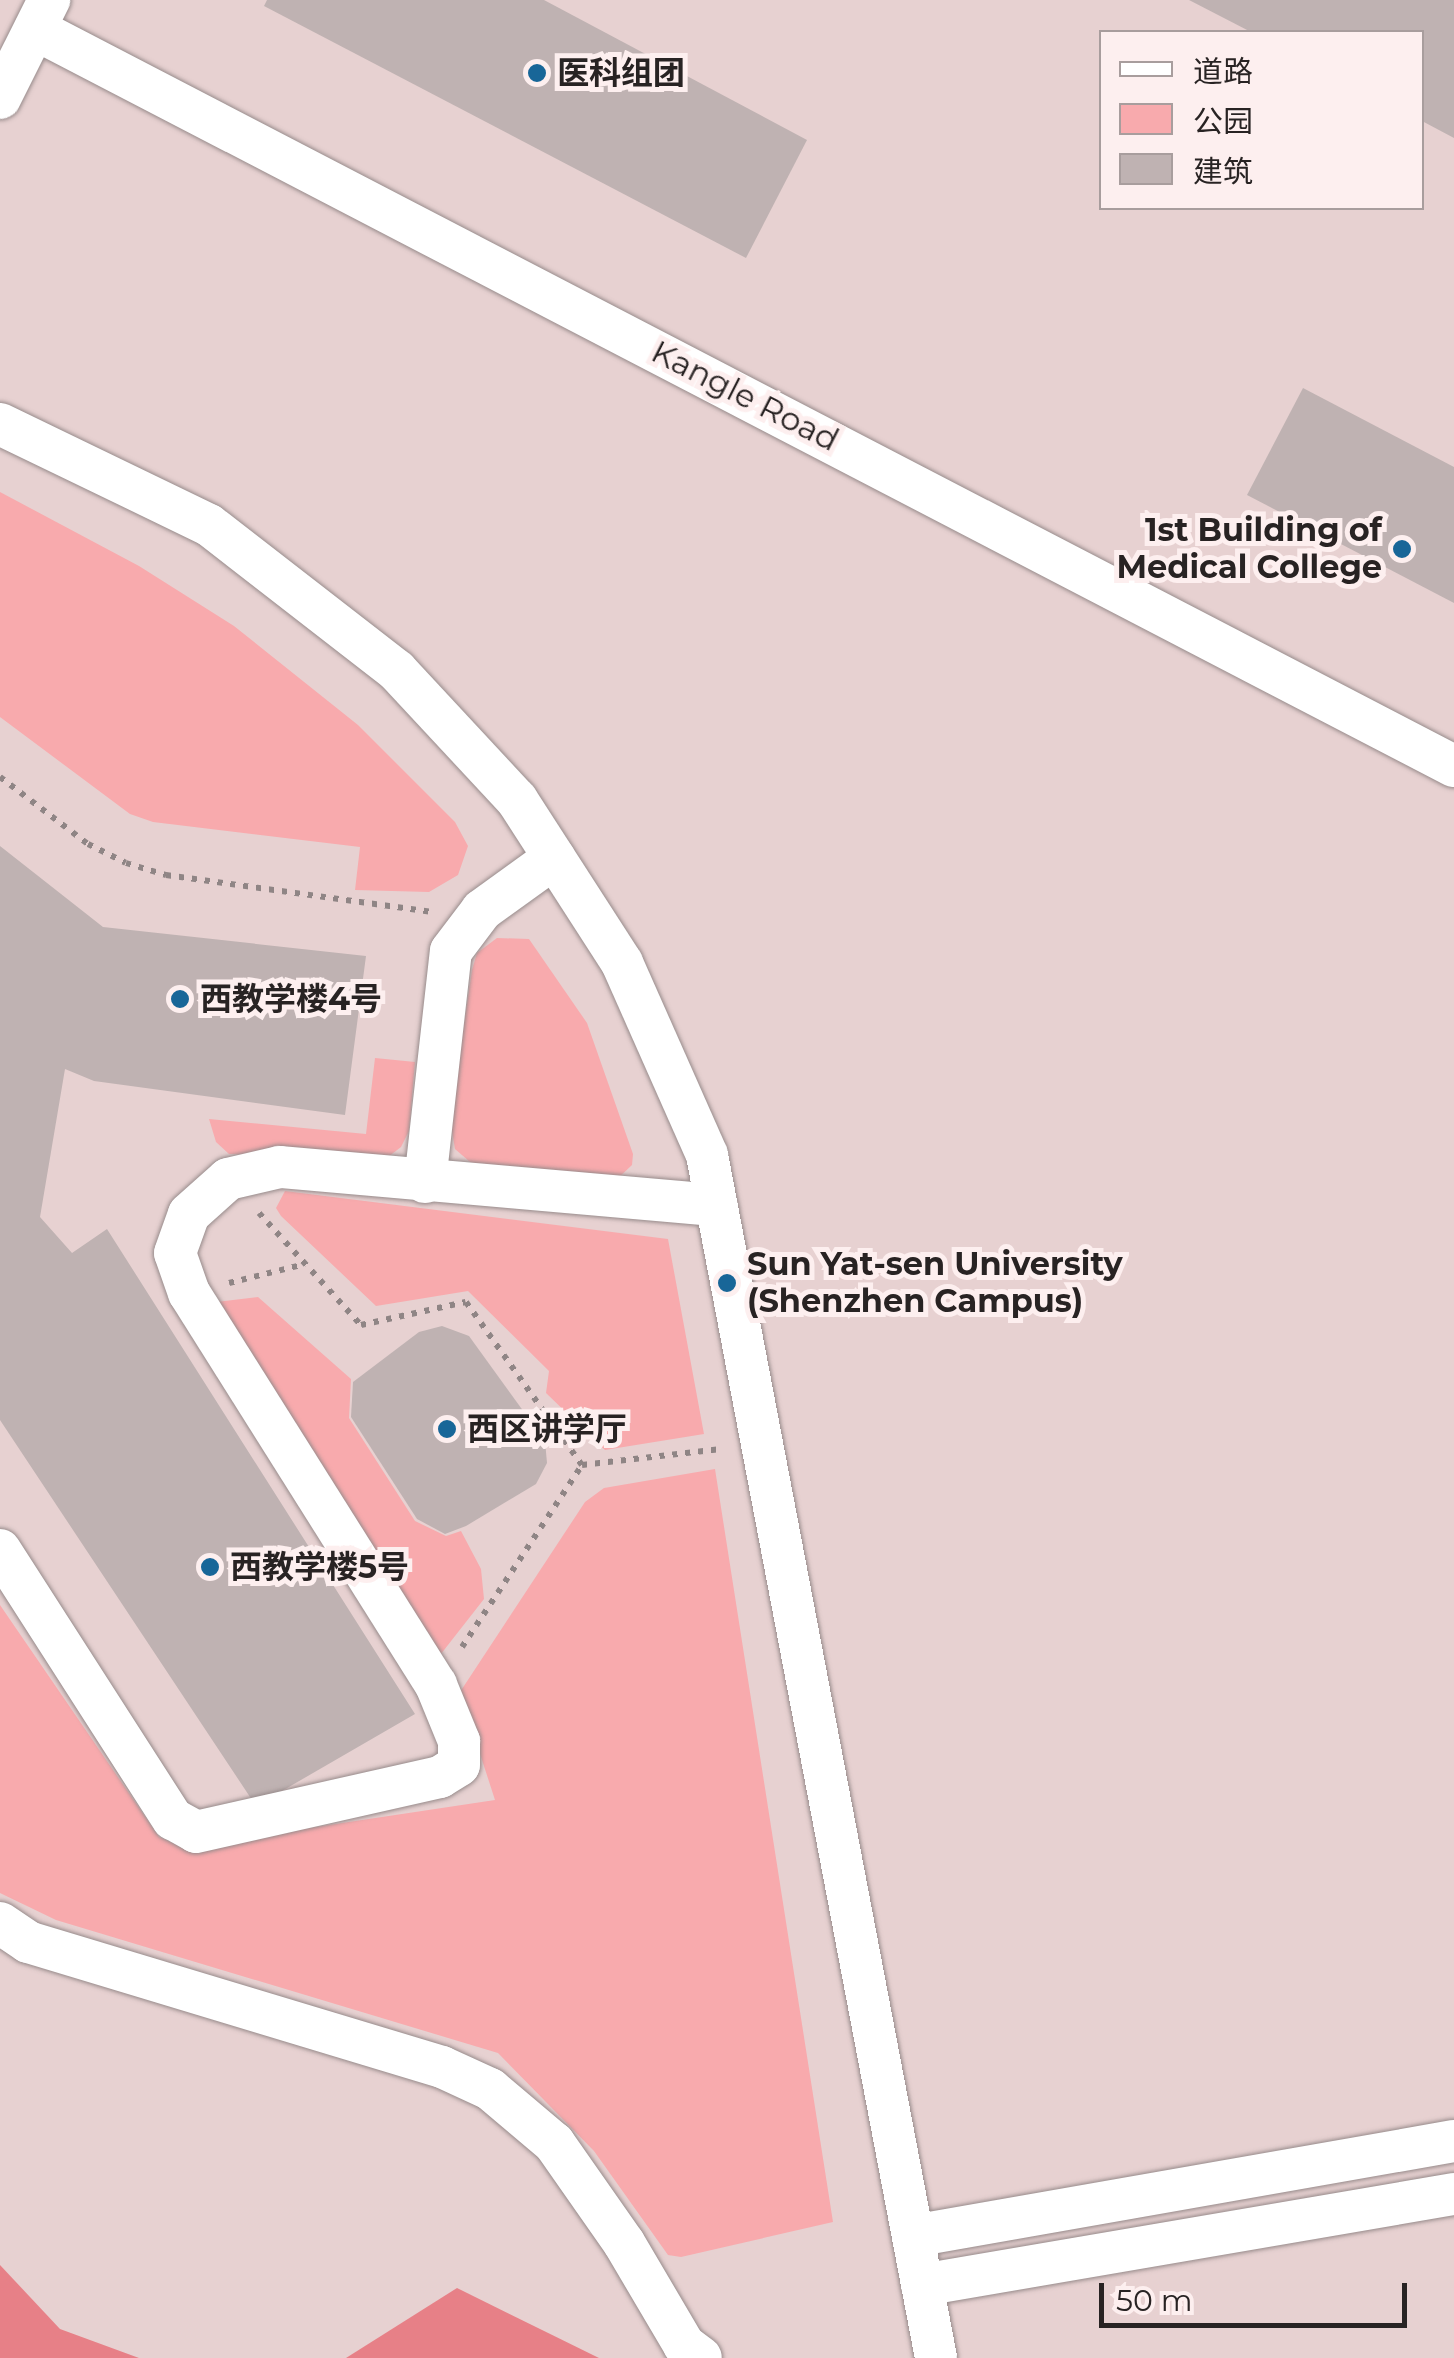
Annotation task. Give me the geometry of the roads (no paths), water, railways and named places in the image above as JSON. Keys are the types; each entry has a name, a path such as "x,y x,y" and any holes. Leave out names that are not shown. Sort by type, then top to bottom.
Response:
{"lane":[{"path":"0,98 42,15"},
{"name":"Kangle Road","path":"42,15 1454,766"},
{"path":"0,424 208,525 397,672 517,800 622,963 707,1155 936,2358"},
{"path":"424,1182 450,950 482,910 554,858"},
{"path":"0,1550 172,1819 196,1832 440,1778 458,1765 459,1740 436,1685 189,1293 175,1253 188,1214 228,1178 280,1167 716,1206"},
{"path":"0,1922 28,1942 442,2067 490,2089 554,2144 624,2243 684,2345 701,2358"},
{"path":"913,2236 1454,2141"},
{"path":"922,2285 1454,2194"}],"place":[{"name":"医科组团","path":"537,73"},
{"name":"1st Building of Medical College","path":"1402,549"},
{"name":"西教学楼4号","path":"180,999"},
{"name":"Sun Yat-sen University (Shenzhen Campus)","path":"727,1283"},
{"name":"西区讲学厅","path":"447,1429"},
{"name":"西教学楼5号","path":"210,1567"}]}
